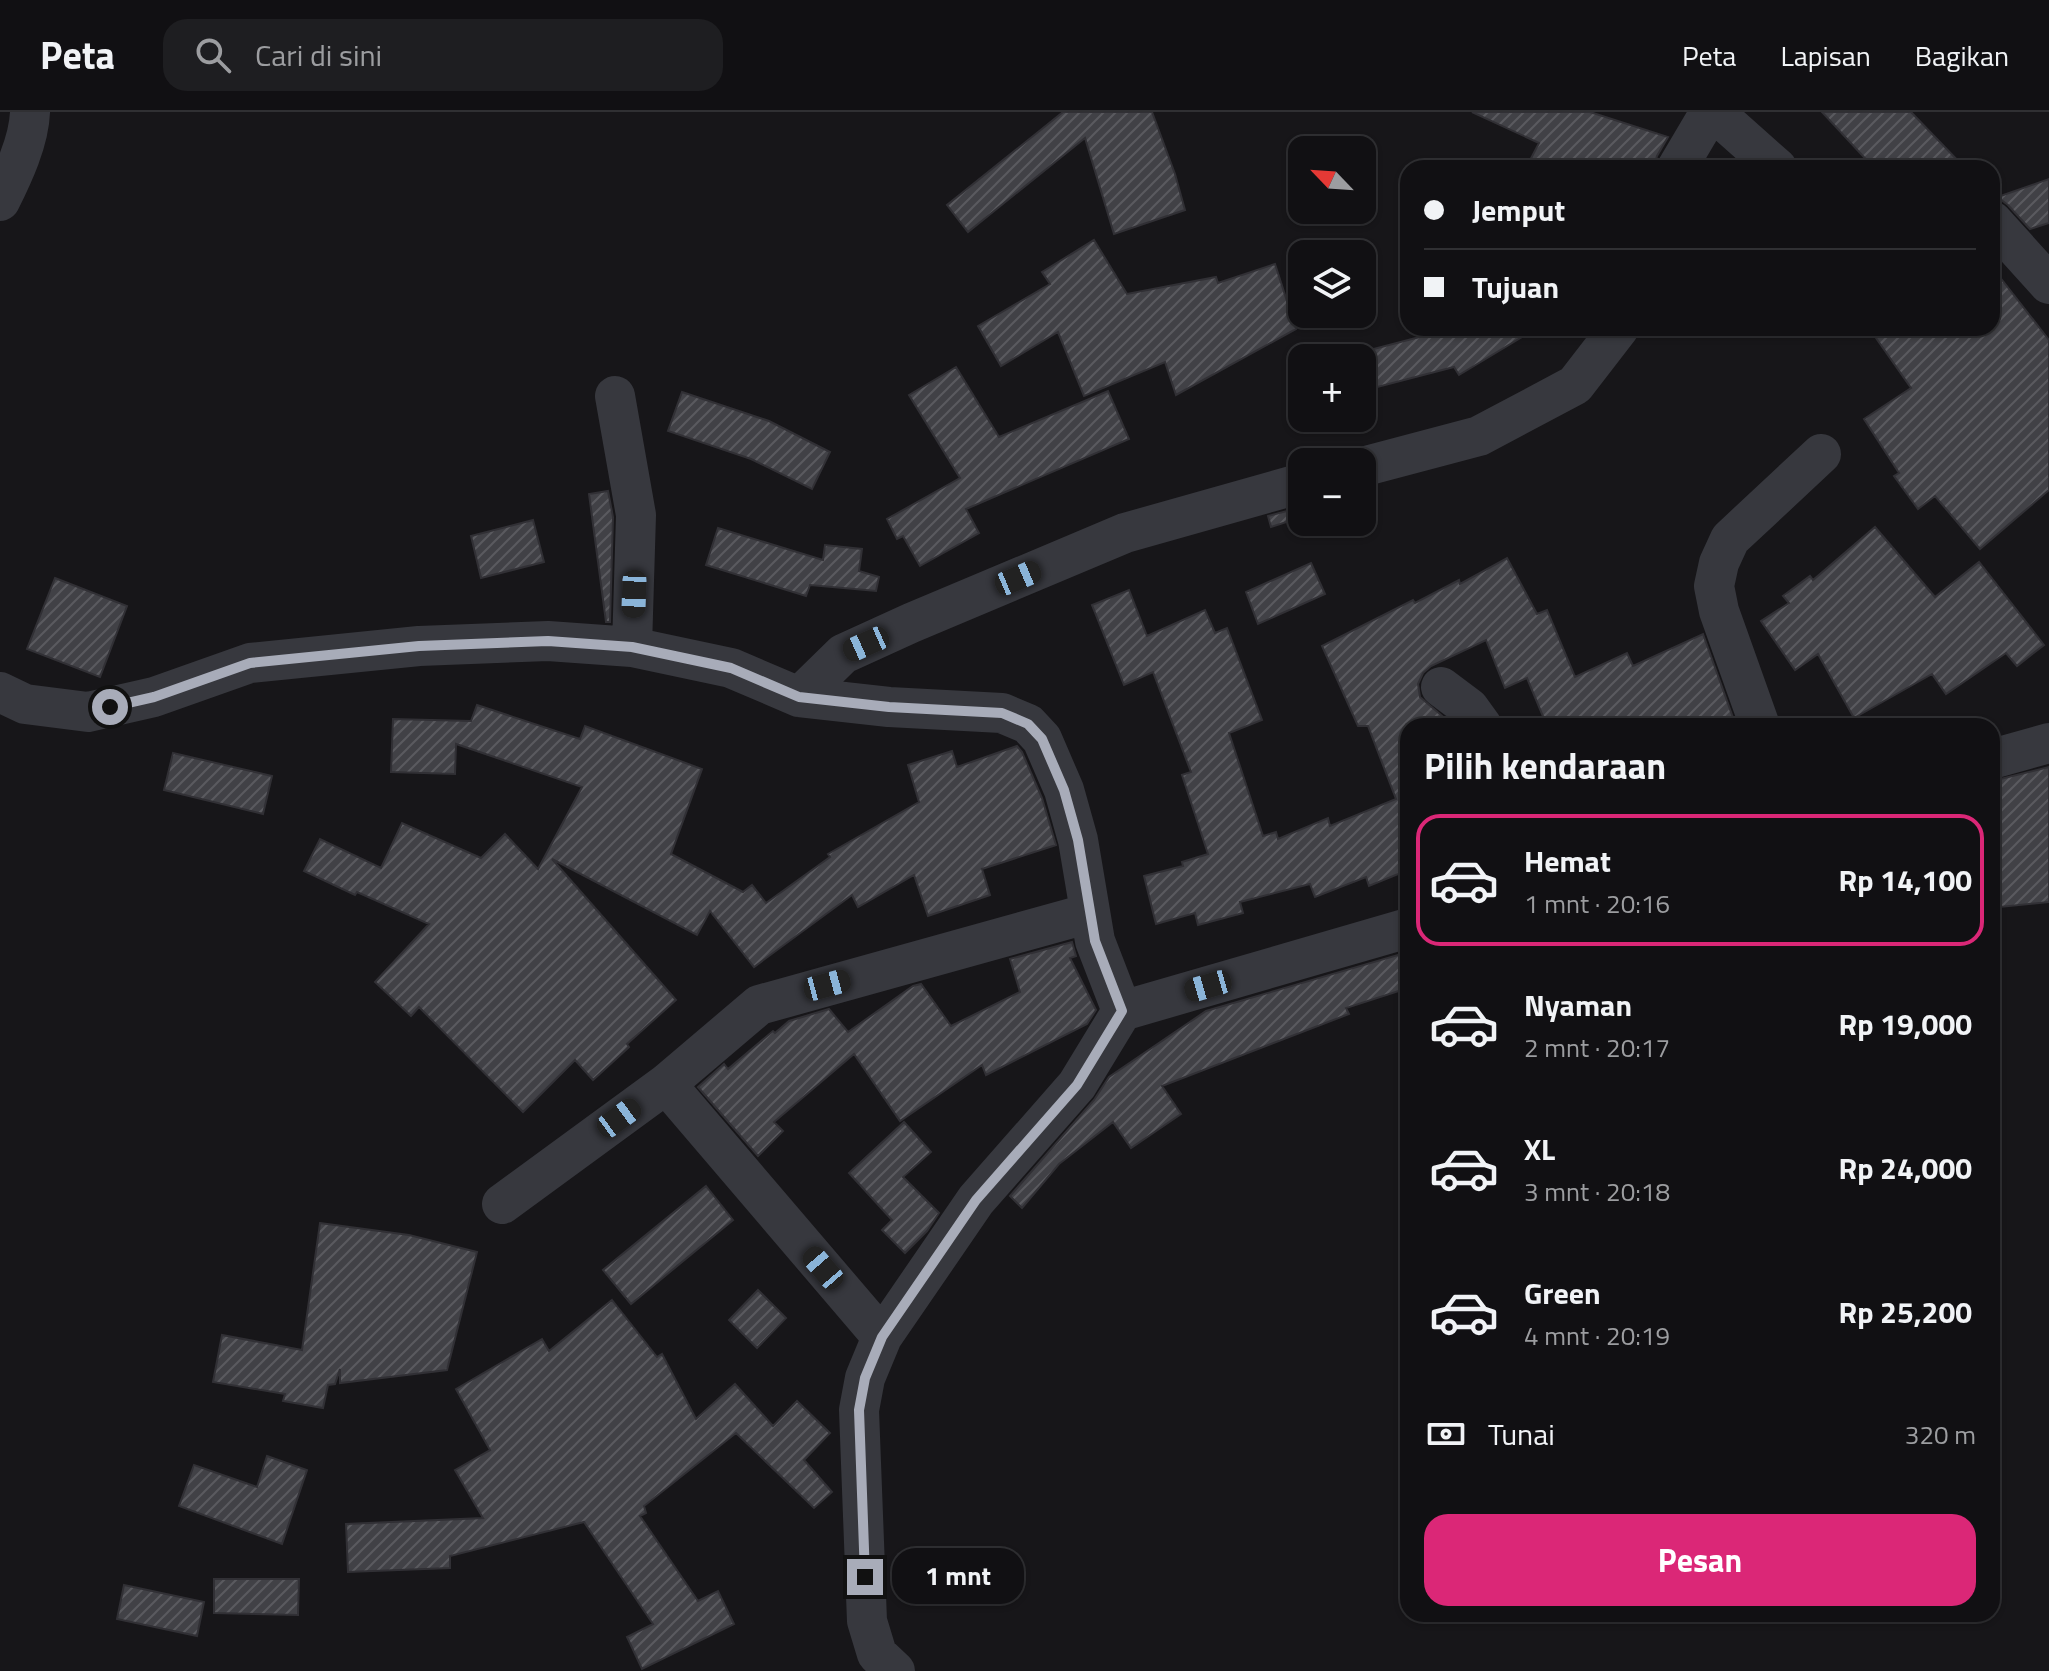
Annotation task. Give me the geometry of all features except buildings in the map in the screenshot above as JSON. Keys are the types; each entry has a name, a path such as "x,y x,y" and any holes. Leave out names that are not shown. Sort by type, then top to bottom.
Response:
{"street":[{"path":"0,201 30,123 30,112"},
{"path":"1682,160 1712,112 1768,160"},
{"path":"2000,230 2049,284"},
{"path":"1376,463 1479,436 1575,385 1613,336"},
{"path":"615,396 636,515 632,647"},
{"path":"1757,718 1719,611 1714,586 1719,563 1730,539 1821,454"},
{"path":"799,697 843,654 911,623 1125,533 1288,487"},
{"path":"0,692 25,704 88,712 154,697 250,663 419,646 548,641 632,647 731,668 799,697 889,707 1002,713 1028,724 1042,739 1064,790 1078,840 1095,941 1122,1011"},
{"path":"1441,687 1469,708 1476,718"},
{"path":"2000,757 2049,743"},
{"path":"502,1204 666,1084 759,1005 1090,913"},
{"path":"895,1671 877,1654 867,1621 865,1577 859,1410 865,1378 882,1337 976,1200 1077,1085 1122,1011 1400,930"},
{"path":"666,1084 882,1337"}],"route":[{"path":"110,707 154,697 250,663 419,646 548,641 632,647 731,668 799,697 889,707 1002,713 1028,724 1042,739 1064,790 1078,840 1095,941 1122,1011 1077,1085 976,1200 882,1337 865,1378 859,1410 865,1577"}]}
